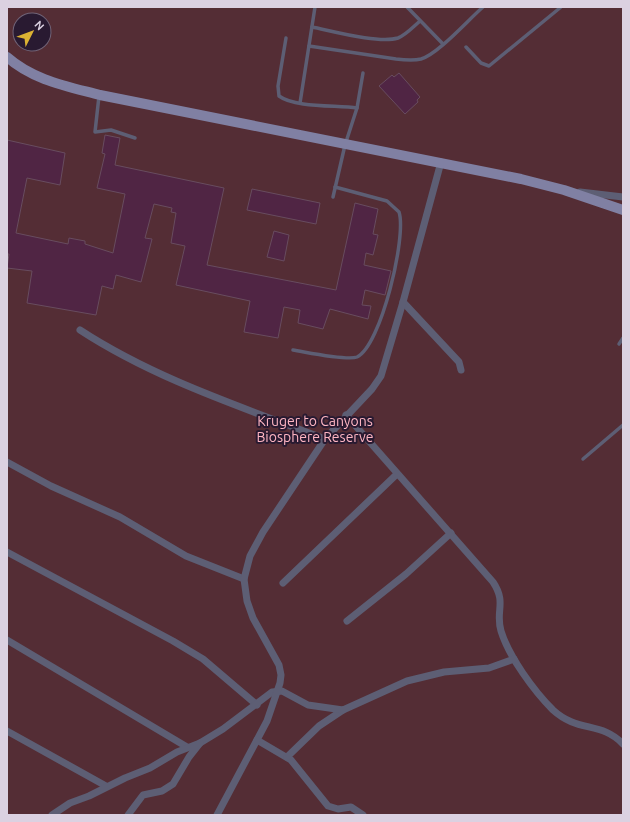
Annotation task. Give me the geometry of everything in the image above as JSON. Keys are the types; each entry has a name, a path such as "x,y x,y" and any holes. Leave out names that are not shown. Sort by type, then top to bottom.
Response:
{"street":[{"path":"7,57 35,76 51,83 100,95 521,179 564,190 623,210"},
{"path":"217,815 267,721 278,690 281,675 278,665 253,618 247,601 244,579 250,556 263,532 325,439 372,389 380,376 403,302 441,162"},
{"path":"564,190 623,197"},
{"path":"403,302 460,362 461,370"},
{"path":"80,330 102,344 170,379 325,439"},
{"path":"346,415 451,533 499,591 501,599 499,620 501,631 514,659 553,709 561,716 580,726 606,731 623,744"},
{"path":"7,462 52,486 120,517 186,556 244,579"},
{"path":"283,583 397,474"},
{"path":"347,621 411,569 451,533"},
{"path":"7,552 173,641 203,659 256,705"},
{"path":"7,640 187,747"},
{"path":"287,757 319,726 343,710 407,681 444,672 489,668 514,659"},
{"path":"52,815 70,803 89,796 106,786 150,768 187,747 200,743 223,730 268,695 278,690"},
{"path":"278,690 308,705 343,710"},
{"path":"7,731 106,786"},
{"path":"257,740 287,757 298,768 328,806 338,809 351,807 363,815"},
{"path":"128,815 143,795 162,791 173,784 189,757 200,743"}],"lane":[{"path":"300,103 315,7"},
{"path":"407,7 442,44"},
{"path":"309,46 410,61 429,56 483,7"},
{"path":"466,47 481,63 490,66 561,7"},
{"path":"312,27 373,38 389,39 402,36 420,21"},
{"path":"286,38 278,86 280,96 283,99 300,103 357,108"},
{"path":"333,197 345,145 357,108 363,73"},
{"path":"100,95 95,132 111,130 135,138"},
{"path":"293,350 348,358 359,355 373,337 386,305 393,277 402,226 399,212 387,201 335,187"},
{"path":"619,344 623,338"},
{"path":"583,459 623,425"}],"green space":[{"name":"Kruger to Canyons Biosphere Reserve","path":"7,7 623,7 623,815 7,815"}],"building":[{"path":"399,73 420,97 417,100 418,102 405,114 379,86 392,75 394,77"},
{"path":"105,135 120,138 115,165 224,188 207,265 336,290 355,203 378,209 373,234 378,235 373,255 366,253 364,265 391,271 385,295 365,290 362,305 371,306 368,319 330,309 323,329 298,323 300,310 284,307 278,338 244,332 250,301 176,285 185,246 171,243 176,213 171,212 172,208 154,204 145,238 152,239 141,282 116,275 113,289 102,286 96,315 27,303 32,271 7,268 9,254 7,254 7,140 65,153 60,185 27,178 16,233 68,244 69,238 85,241 85,244 113,253 125,194 97,188 105,154 102,153"},
{"path":"252,189 320,203 316,224 247,210"},
{"path":"274,231 289,235 284,261 267,257"}]}
